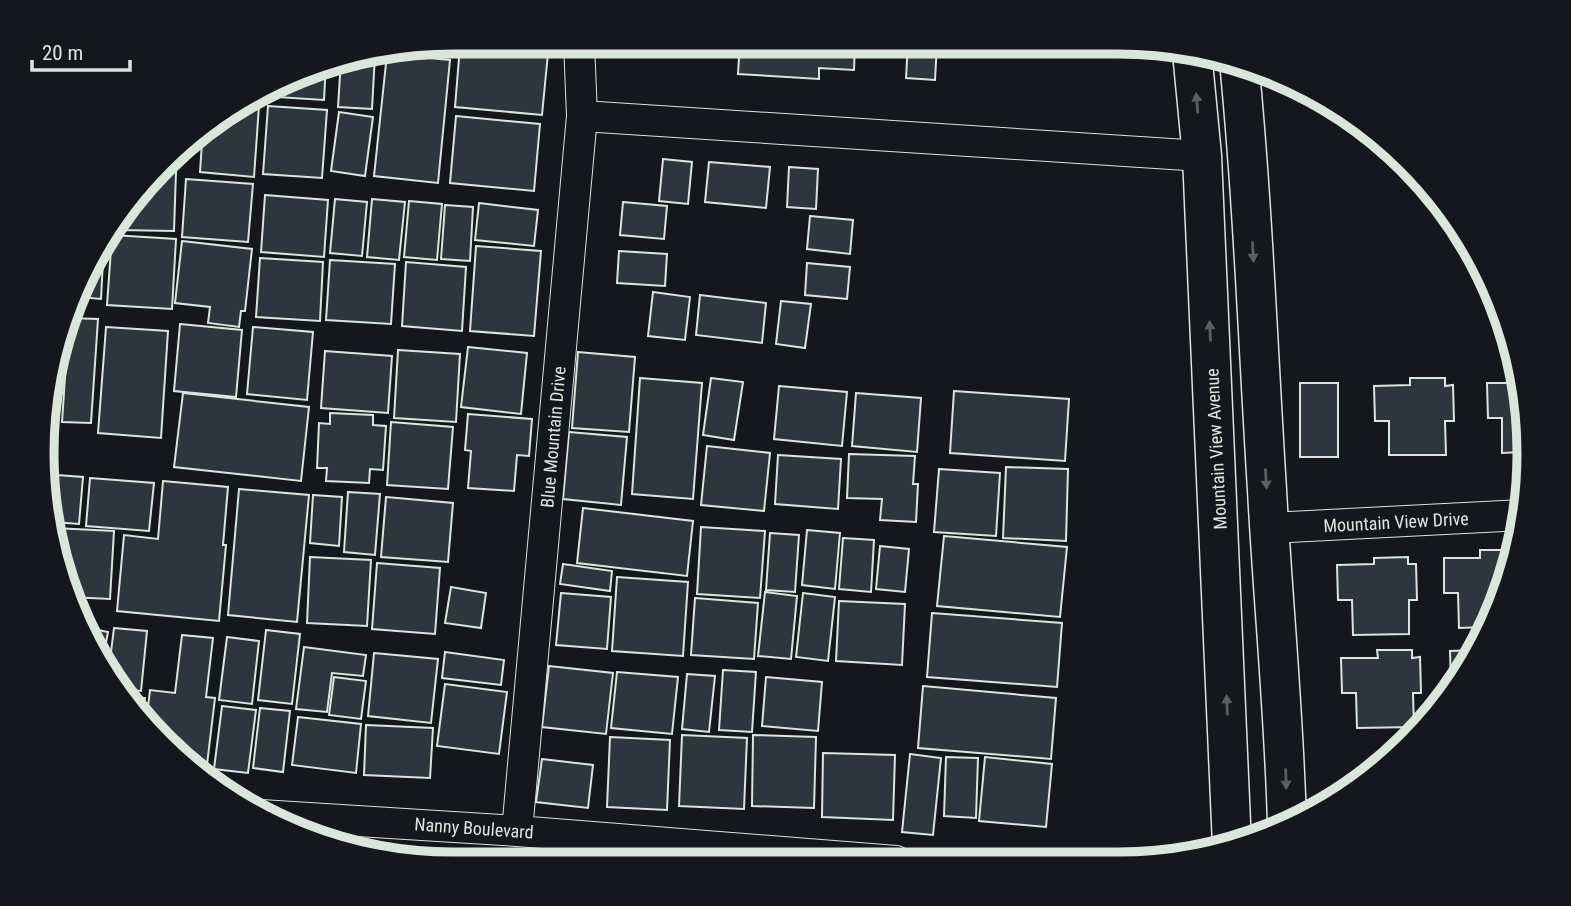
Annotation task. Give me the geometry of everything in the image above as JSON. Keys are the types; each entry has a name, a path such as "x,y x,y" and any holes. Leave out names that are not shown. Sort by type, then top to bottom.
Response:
{"main road":[{"name":"Mountain View Avenue","path":"1193,62 1202,156 1232,835"},
{"path":"1240,73 1248,157 1287,814"},
{"path":"1205,220 1250,214"},
{"path":"1229,745 1282,736"}],"street":[{"name":"Blue Mountain Drive","path":"517,831 582,116 579,54"},
{"path":"582,116 1202,156"},
{"name":"Mountain View Drive","path":"1269,528 1511,516"},
{"name":"Nanny Boulevard","path":"288,816 774,852"}],"building":[{"path":"459,54 548,54 542,115 455,107"},
{"path":"739,54 855,54 854,70 819,68 819,79 738,74"},
{"path":"907,54 936,54 935,80 906,78"},
{"path":"414,57 450,60 438,183 374,176 386,60"},
{"path":"375,62 372,109 338,107 340,71"},
{"path":"325,75 324,100 274,97"},
{"path":"259,106 254,177 200,172 202,143 231,121"},
{"path":"268,106 327,110 322,178 263,174"},
{"path":"339,112 373,117 365,176 331,171"},
{"path":"456,116 540,124 534,191 450,183"},
{"path":"663,159 692,162 688,204 659,201"},
{"path":"709,162 770,167 766,208 705,202"},
{"path":"789,167 818,169 816,209 787,207"},
{"path":"170,172 176,172 174,231 122,230"},
{"path":"186,179 253,184 248,242 182,237"},
{"path":"265,195 328,200 324,257 261,252"},
{"path":"335,199 367,202 362,256 330,253"},
{"path":"372,199 405,202 399,260 367,257"},
{"path":"409,201 442,204 437,260 404,257"},
{"path":"623,202 667,206 664,239 620,235"},
{"path":"479,203 538,210 534,246 475,240"},
{"path":"445,205 473,207 470,261 441,259"},
{"path":"810,216 853,220 850,254 807,249"},
{"path":"119,235 176,239 172,309 107,305 111,249"},
{"path":"182,241 252,249 245,311 241,311 239,327 208,323 210,307 175,303"},
{"path":"476,246 541,251 534,336 470,331"},
{"path":"619,251 667,254 665,286 617,283"},
{"path":"260,258 323,262 320,321 256,317"},
{"path":"330,260 395,264 391,324 326,320"},
{"path":"406,262 466,267 462,331 402,326"},
{"path":"103,263 101,299 86,298"},
{"path":"807,263 850,267 847,299 805,295"},
{"path":"653,292 690,297 685,340 648,336"},
{"path":"700,295 766,303 762,343 696,335"},
{"path":"781,301 811,304 805,348 776,344"},
{"path":"78,318 98,319 91,423 62,422 66,357 75,325"},
{"path":"180,324 242,330 236,397 174,391"},
{"path":"106,327 168,331 161,438 98,433"},
{"path":"253,327 313,332 307,400 247,394"},
{"path":"468,347 527,353 521,414 461,407"},
{"path":"398,350 460,354 456,422 394,418"},
{"path":"325,351 392,356 388,413 321,408"},
{"path":"578,352 635,357 629,432 572,428"},
{"path":"640,378 702,383 693,499 632,494"},
{"path":"711,378 743,382 734,440 703,435"},
{"path":"1410,378 1445,378 1445,386 1453,385 1454,421 1445,421 1446,455 1389,455 1389,421 1375,421 1374,386 1410,385"},
{"path":"1300,383 1338,383 1338,457 1300,457"},
{"path":"1487,383 1510,383 1517,452 1502,453 1502,418 1488,418"},
{"path":"779,386 847,392 842,446 774,439"},
{"path":"954,391 1069,399 1065,461 950,453"},
{"path":"183,393 309,407 301,481 174,467"},
{"path":"856,393 921,398 917,452 852,446"},
{"path":"330,413 373,415 373,425 386,426 383,470 370,469 369,483 326,481 327,468 317,468 319,423 330,424"},
{"path":"468,414 532,419 529,456 517,455 514,491 468,488 471,451 465,450"},
{"path":"391,422 453,427 448,489 387,485"},
{"path":"569,432 627,437 621,505 563,499"},
{"path":"707,446 770,453 764,511 701,505"},
{"path":"849,454 915,456 913,484 918,484 916,522 880,520 882,499 847,498"},
{"path":"778,455 841,459 838,509 775,504"},
{"path":"1006,467 1068,469 1066,541 1003,538"},
{"path":"939,469 1000,473 996,536 934,532"},
{"path":"55,475 83,477 79,524 61,523"},
{"path":"90,478 154,483 149,531 86,526"},
{"path":"163,481 228,487 219,621 117,611 124,535 158,539"},
{"path":"239,489 309,495 297,622 228,615"},
{"path":"348,492 380,494 375,555 344,552"},
{"path":"313,495 342,497 339,546 310,543"},
{"path":"386,497 453,503 448,562 381,557"},
{"path":"583,508 693,521 687,576 577,563"},
{"path":"701,527 765,531 760,598 697,594"},
{"path":"62,528 114,531 110,599 82,598"},
{"path":"807,530 840,533 835,589 802,585"},
{"path":"770,533 799,535 795,592 766,590"},
{"path":"944,536 1067,547 1060,617 937,606"},
{"path":"843,538 874,540 871,592 839,589"},
{"path":"880,546 909,549 905,592 876,589"},
{"path":"1480,550 1504,550 1496,581 1477,627 1459,628 1458,593 1444,593 1444,558 1480,558"},
{"path":"310,557 371,560 367,626 307,623"},
{"path":"1408,557 1408,564 1416,564 1417,600 1409,600 1409,634 1353,635 1352,600 1338,600 1337,565 1374,564 1374,558"},
{"path":"377,563 440,568 435,634 372,629"},
{"path":"563,564 612,571 610,591 560,584"},
{"path":"617,577 688,582 683,656 612,651"},
{"path":"451,587 486,593 481,628 445,623"},
{"path":"765,592 797,596 791,659 758,656"},
{"path":"561,593 611,597 607,649 556,645"},
{"path":"803,593 835,597 828,661 796,657"},
{"path":"695,598 758,603 754,659 691,655"},
{"path":"839,601 905,604 902,665 836,661"},
{"path":"932,613 1062,623 1057,687 927,677"},
{"path":"114,628 147,631 141,691 132,690 110,656"},
{"path":"95,629 108,632 105,647"},
{"path":"266,630 300,634 292,704 258,700"},
{"path":"182,635 213,638 206,697 215,698 207,766 171,735 148,709 150,690 175,693"},
{"path":"227,637 259,641 252,704 219,700"},
{"path":"304,647 366,655 363,676 332,673 327,712 296,709"},
{"path":"1377,650 1412,650 1412,658 1420,657 1421,693 1413,693 1414,720 1407,727 1357,728 1356,693 1342,693 1341,658 1378,658"},
{"path":"1464,650 1451,674 1450,651"},
{"path":"445,652 504,660 501,685 442,678"},
{"path":"374,653 438,659 431,723 368,716"},
{"path":"549,666 613,673 606,734 542,727"},
{"path":"723,670 756,672 752,732 719,730"},
{"path":"617,672 678,677 672,734 611,728"},
{"path":"687,674 715,676 709,732 682,729"},
{"path":"334,677 366,681 361,719 329,715"},
{"path":"766,677 822,682 818,731 762,726"},
{"path":"445,684 507,692 499,754 437,746"},
{"path":"923,686 1056,698 1051,759 918,748"},
{"path":"222,706 256,710 248,773 214,769"},
{"path":"260,708 290,711 283,772 253,768"},
{"path":"298,717 361,724 356,773 292,765"},
{"path":"366,725 433,728 430,778 364,775"},
{"path":"682,735 747,738 744,809 679,806"},
{"path":"753,735 816,737 814,808 752,806"},
{"path":"610,737 670,740 667,810 607,807"},
{"path":"823,753 895,755 893,820 822,817"},
{"path":"910,754 941,758 933,835 902,832"},
{"path":"946,757 978,758 976,818 944,816"},
{"path":"985,757 1052,764 1046,827 979,821"},
{"path":"542,759 593,765 588,808 536,802"}]}
